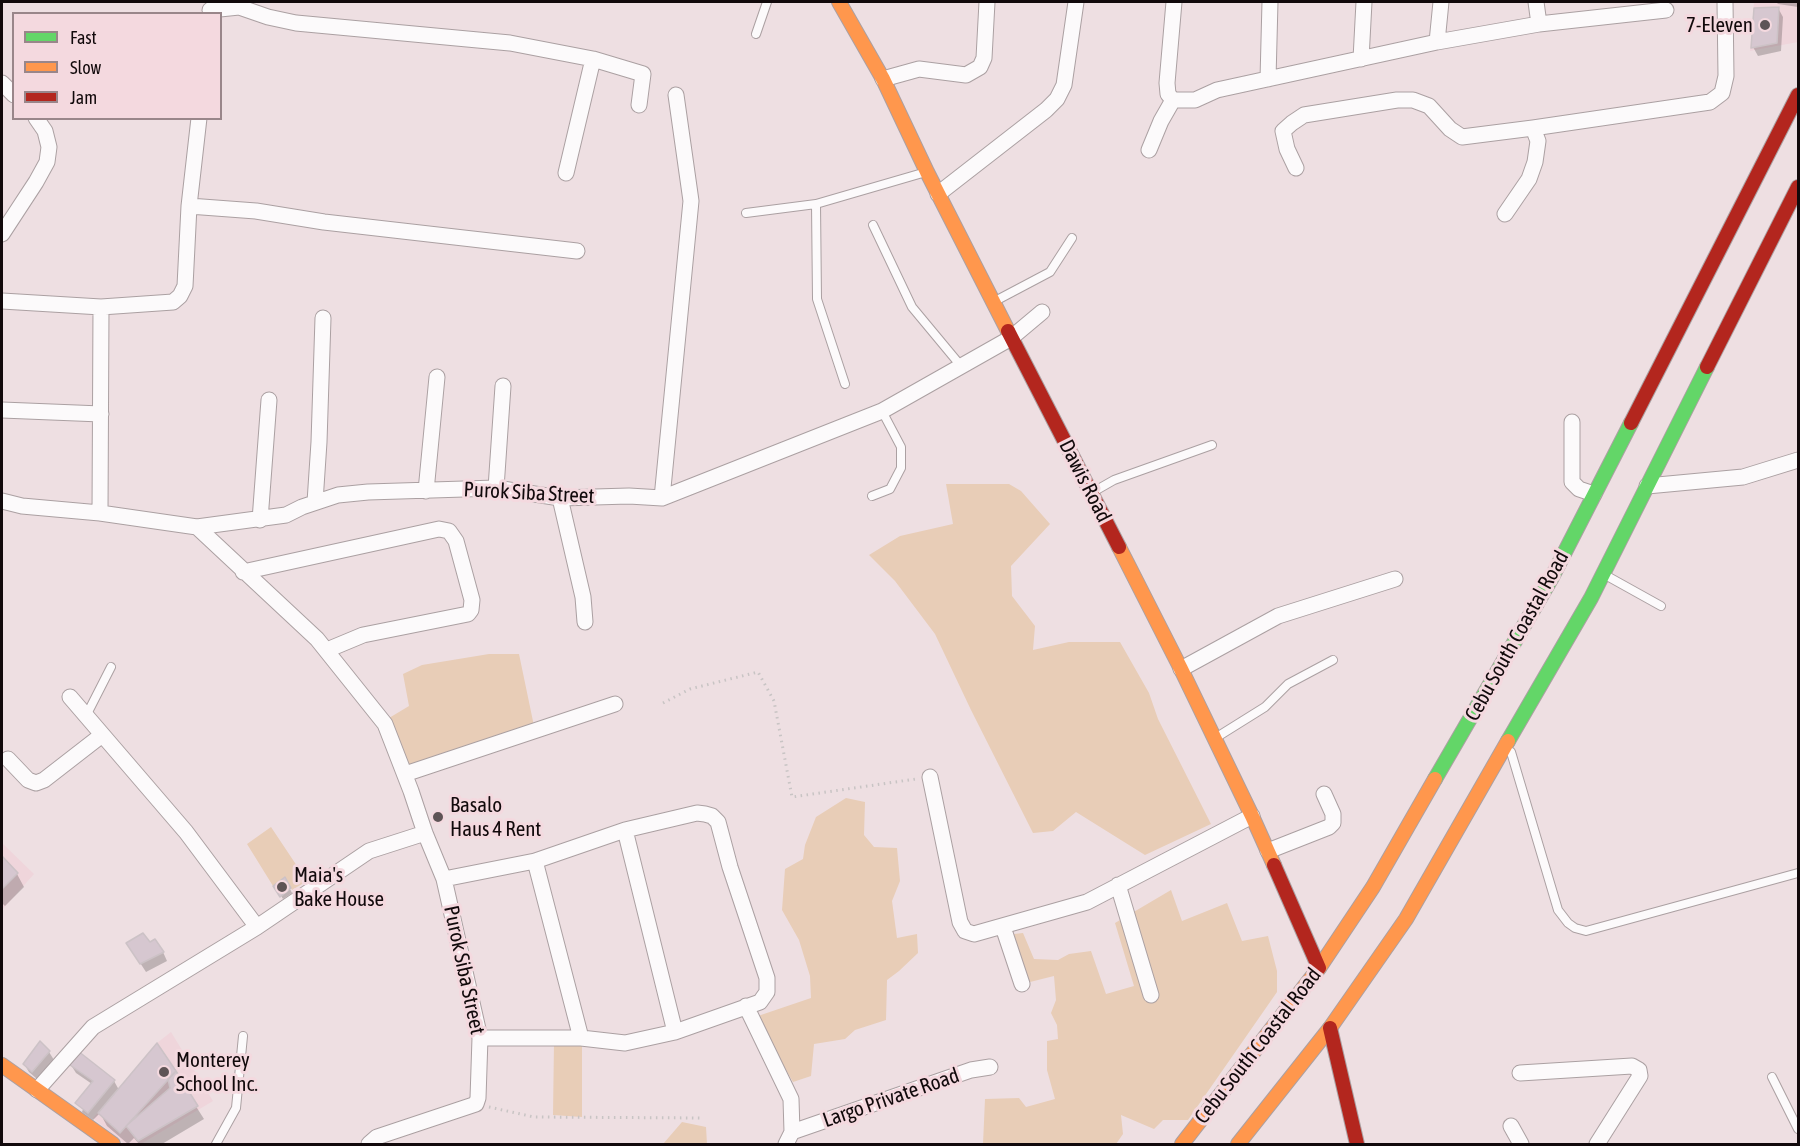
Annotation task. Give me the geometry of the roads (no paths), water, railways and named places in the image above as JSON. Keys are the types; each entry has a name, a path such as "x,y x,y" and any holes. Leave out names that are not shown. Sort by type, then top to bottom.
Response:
{"main road":[{"name":"Dawis Road","path":"839,2 883,79 938,194 1181,669 1252,816 1319,968"},
{"name":"Cebu South Coastal Road","path":"1182,1144 1319,968 1373,888 1551,579 1798,95"},
{"name":"Cebu South Coastal Road","path":"1238,1144 1330,1028 1406,919 1603,574 1798,187"},
{"path":"1330,1028 1357,1144"},
{"path":"2,1065 113,1144"}],"street":[{"path":"883,79 919,69 966,75 980,67 984,58 987,2"},
{"path":"938,194 1057,99 1064,85 1076,2"},
{"path":"1173,100 1168,94 1167,83 1174,2"},
{"path":"1268,79 1270,2"},
{"path":"1361,59 1364,2"},
{"path":"1437,42 1442,2"},
{"path":"1536,2 1539,24"},
{"path":"1296,168 1287,149 1283,131 1304,115 1339,109 1397,100 1413,100 1429,106 1450,129 1462,137 1710,102 1722,93 1726,76 1725,2"},
{"path":"210,8 239,7 296,23 510,43 593,59 643,74 639,105"},
{"path":"1173,100 1195,100 1217,90 1437,42 1539,24 1666,10"},
{"path":"566,173 593,59"},
{"path":"662,498 691,201 676,95"},
{"path":"1149,150 1173,100"},
{"path":"2,234 47,162 49,147 45,131 37,120"},
{"path":"2,301 101,308 172,302 180,296 185,286 189,206 199,120"},
{"path":"1505,214 1529,179 1535,162 1538,141 1533,128"},
{"path":"189,206 256,211 347,225 577,251"},
{"path":"100,513 101,308"},
{"name":"Purok Siba Street","path":"2,501 22,506 100,513 196,527 286,515 315,502 338,495 358,493 496,488 560,498 629,496 662,498 882,411 1011,338 1042,312"},
{"path":"315,502 323,318"},
{"path":"426,490 438,378"},
{"path":"496,488 503,386"},
{"path":"260,520 269,400"},
{"path":"2,410 101,414"},
{"path":"1572,422 1572,482 1579,489 1594,494"},
{"path":"1647,486 1743,477 1798,460"},
{"path":"560,498 583,597 585,622"},
{"name":"Purok Siba Street","path":"196,527 327,650 385,724 444,879 480,1038 478,1100 476,1104 377,1137 369,1144"},
{"path":"243,572 439,529 449,531 456,541 472,600 468,614 363,635 327,650"},
{"path":"1181,669 1278,616 1395,579"},
{"path":"70,697 186,832 257,927"},
{"path":"405,774 615,704"},
{"path":"8,759 28,780 36,783 44,780 102,735"},
{"path":"930,777 960,922 965,931 974,934 1087,902 1252,816"},
{"path":"1268,852 1333,824 1332,814 1324,794"},
{"path":"444,879 535,861 626,830 697,813 712,816 717,822 768,978 767,992 760,1002 675,1032 625,1043 581,1038 480,1038"},
{"path":"626,830 675,1032"},
{"path":"37,1090 93,1027 257,927 369,850 425,833"},
{"path":"535,861 581,1038"},
{"path":"1118,885 1151,995"},
{"path":"1003,927 1022,984"},
{"name":"Largo Private Road","path":"746,1006 791,1099 789,1138 971,1070 990,1067"},
{"path":"1520,1073 1632,1066 1639,1070 1640,1076 1597,1144"},
{"path":"1511,1126 1521,1144"}],"lane":[{"path":"756,34 767,2"},
{"path":"746,213 816,204 927,172"},
{"path":"816,204 817,299 845,384"},
{"path":"873,225 912,307 961,366"},
{"path":"993,302 1050,272 1072,238"},
{"path":"872,496 890,489 901,468 900,447 882,411"},
{"path":"1092,493 1114,480 1212,445"},
{"path":"1603,574 1661,606"},
{"path":"1215,738 1265,707 1288,684 1333,660"},
{"path":"86,716 111,667"},
{"path":"1508,742 1558,910 1575,928 1586,931 1798,873"},
{"path":"216,1144 236,1108 243,1036"},
{"path":"1772,1077 1798,1129"}],"place":[{"name":"7-Eleven","path":"1765,25"},
{"name":"Basalo Haus 4 Rent","path":"438,817"},
{"name":"Maia's Bake House","path":"282,887"},
{"name":"Monterey School Inc.","path":"164,1072"}]}
